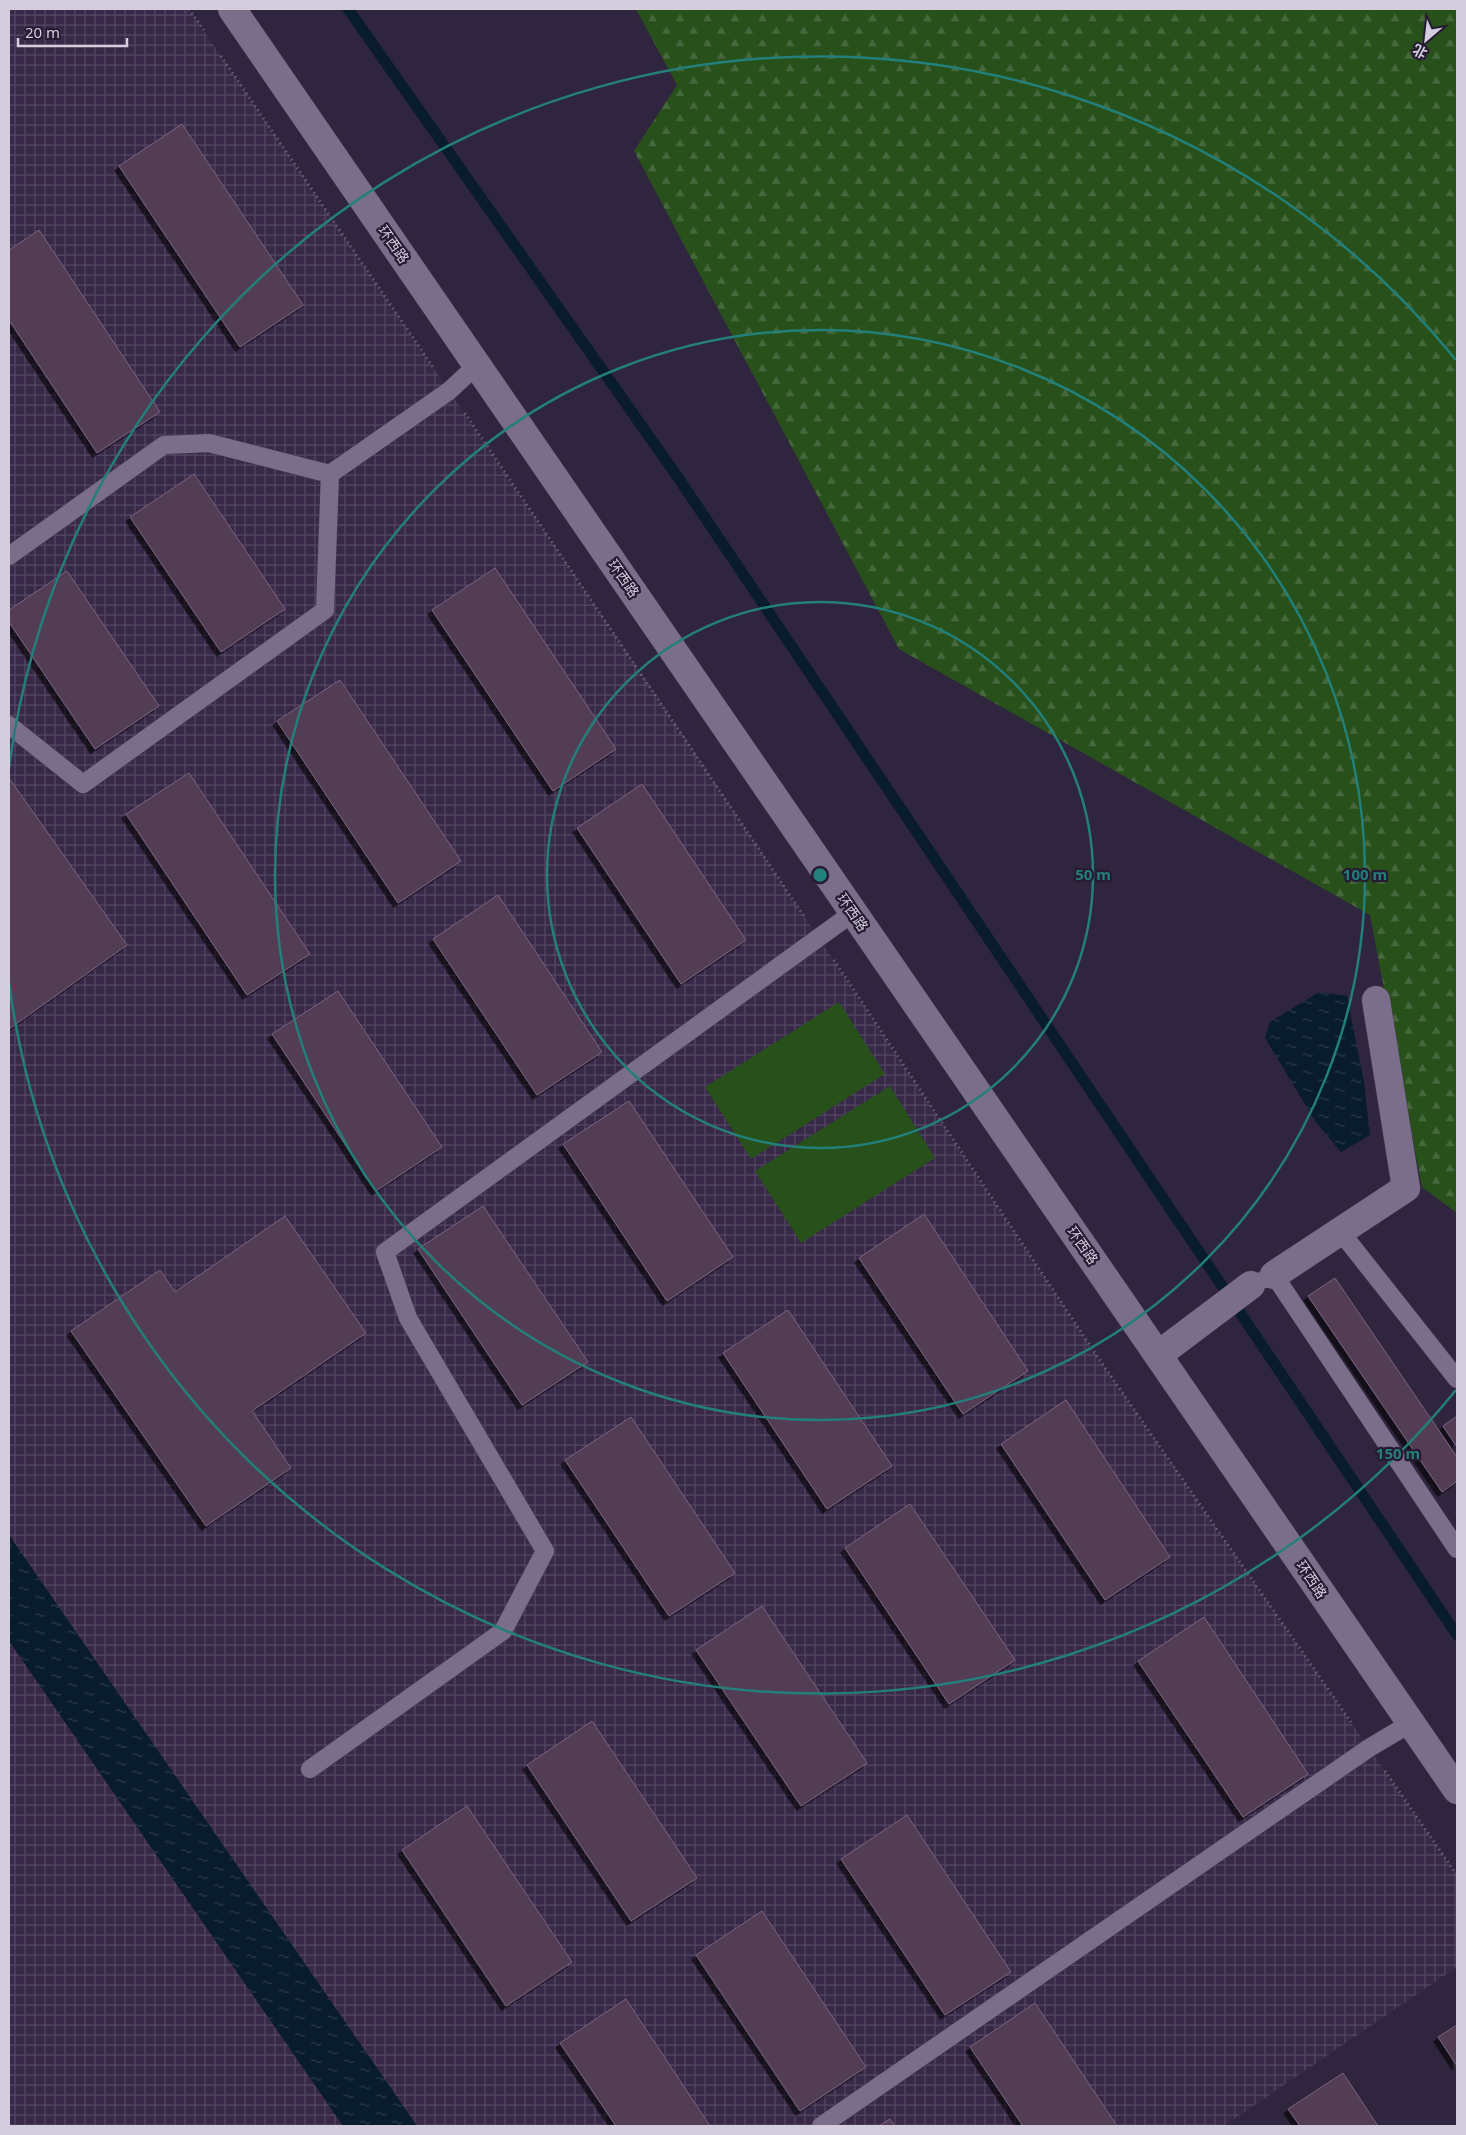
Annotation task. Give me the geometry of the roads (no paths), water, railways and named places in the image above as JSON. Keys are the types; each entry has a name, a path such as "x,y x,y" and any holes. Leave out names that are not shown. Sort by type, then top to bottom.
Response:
{"street":[{"name":"环西路","path":"232,9 1457,1790"},
{"path":"1158,1354 1212,1314 1406,1188 1376,1000"}],"lane":[{"path":"9,556 164,445 209,443 330,474 449,391 478,365"},
{"path":"9,725 83,784 325,610 330,474"},
{"path":"310,1768 503,1631 545,1551 408,1318 385,1252 854,912"},
{"path":"1340,1231 1457,1379"},
{"path":"1263,1280 1457,1550"},
{"path":"821,2126 1361,1754 1412,1724"}],"water":[{"path":"1319,992 1347,996 1364,1082 1370,1135 1341,1152 1315,1121 1265,1038 1270,1022"},
{"path":"9,1535 417,2126 343,2126 9,1641"}],"waterway":[{"path":"348,9 677,476 1457,1635"}]}
